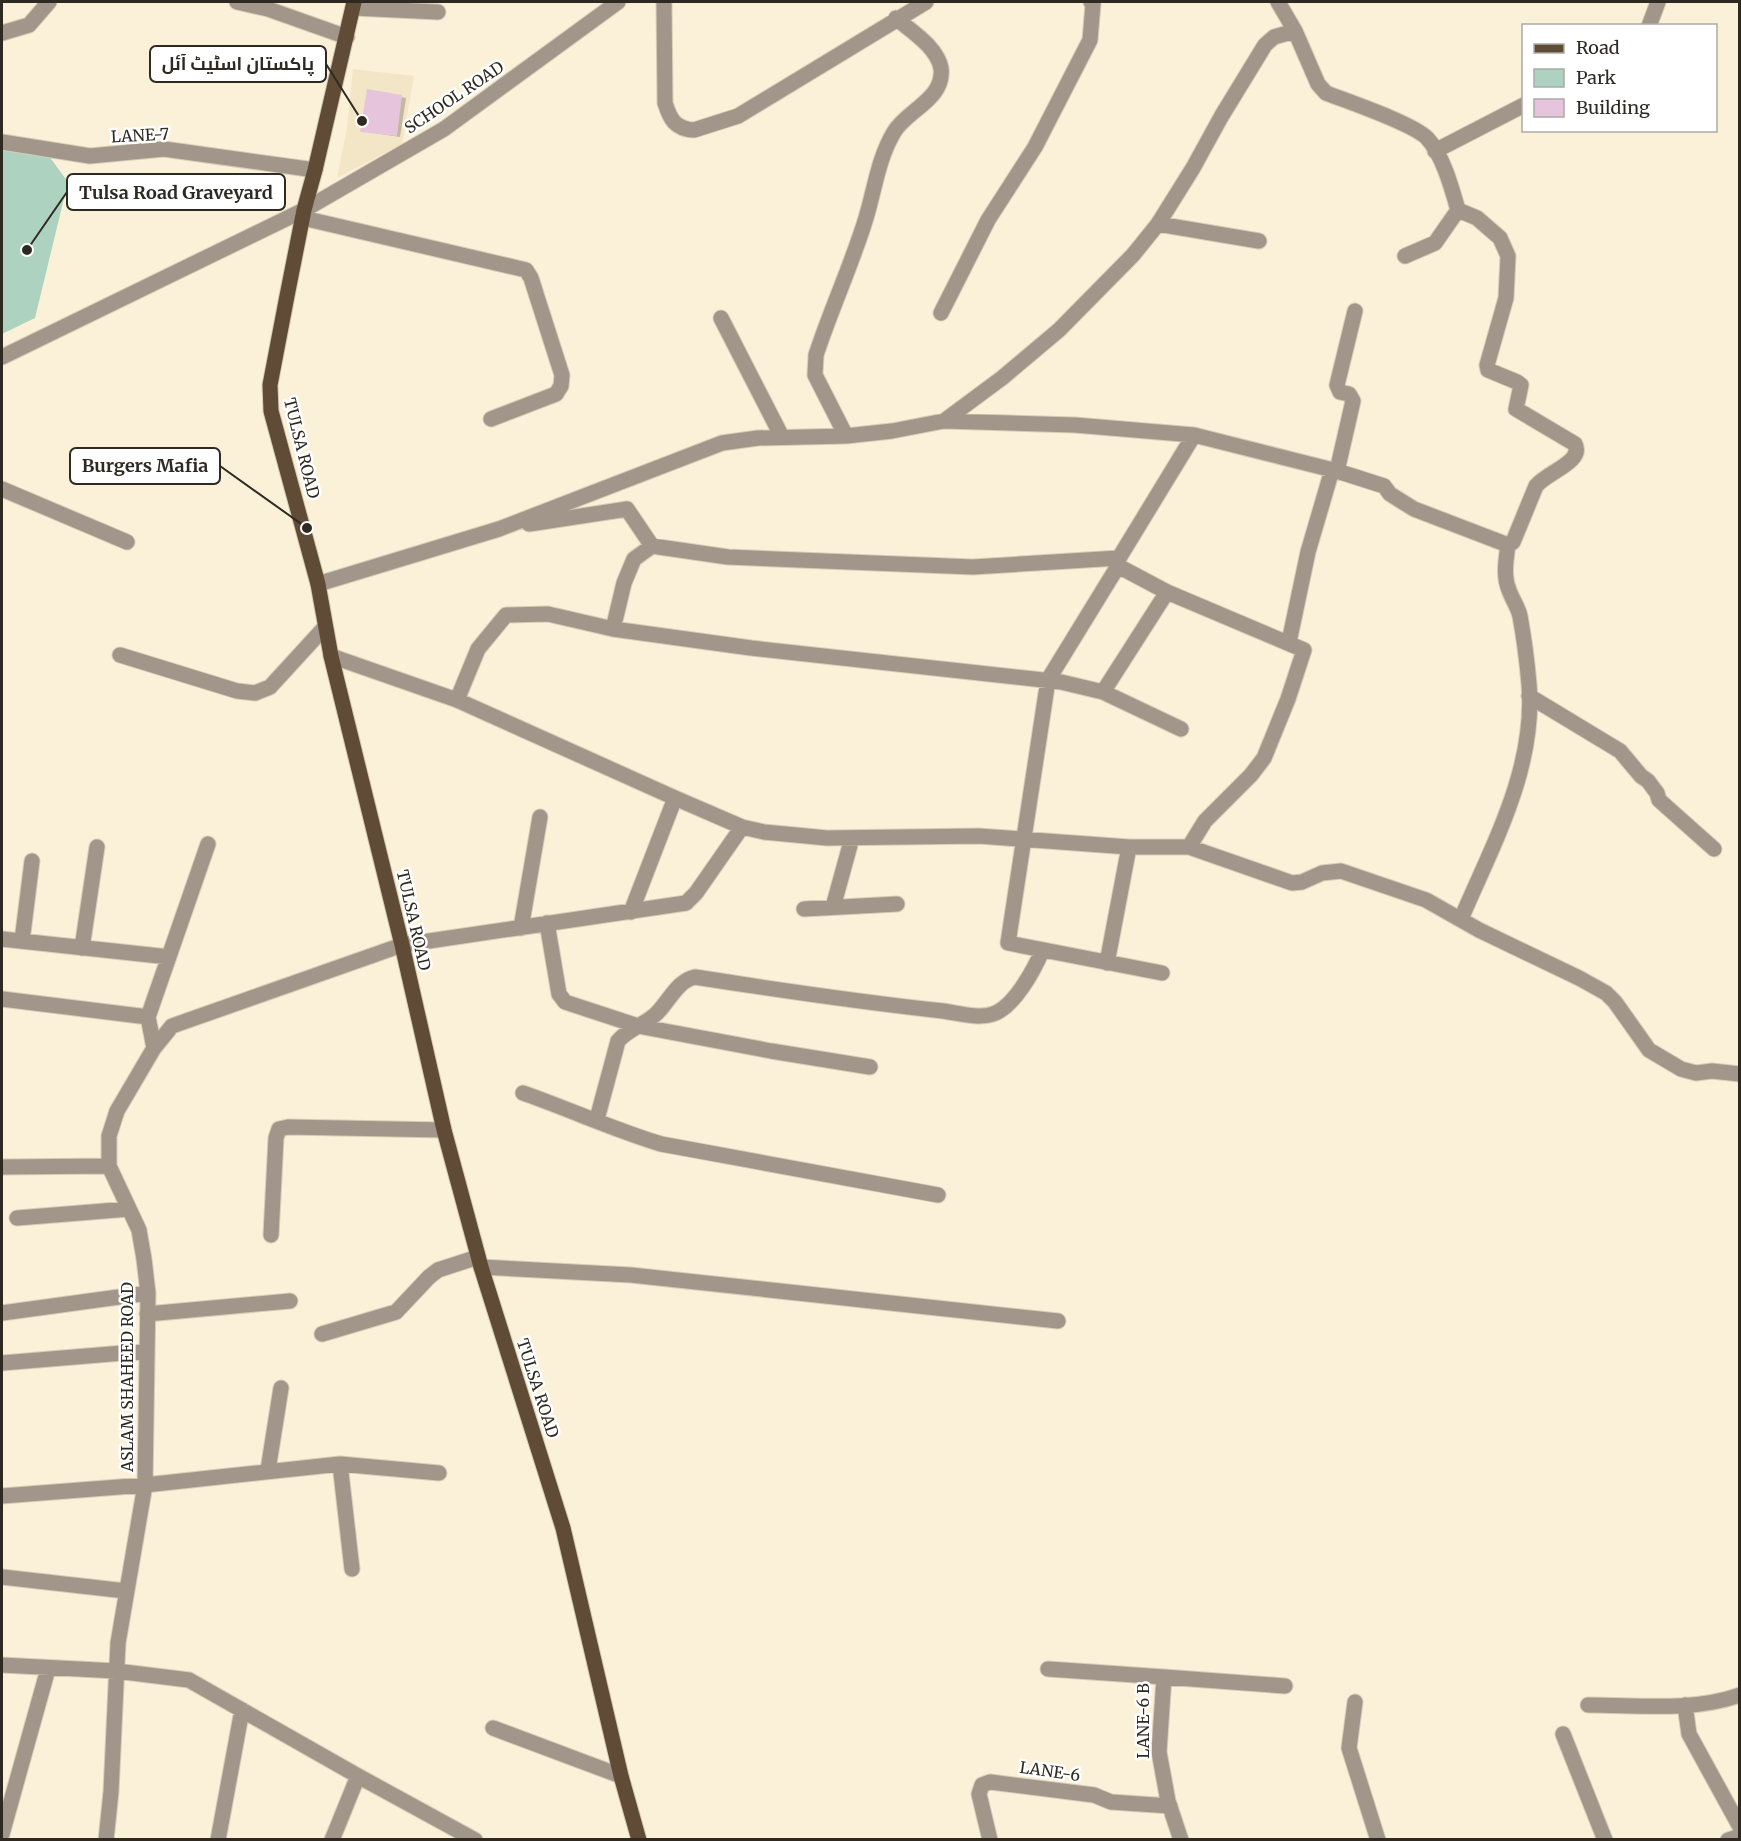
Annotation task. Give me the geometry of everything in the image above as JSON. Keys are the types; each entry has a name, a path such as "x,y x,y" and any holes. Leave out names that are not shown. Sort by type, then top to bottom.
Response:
{"main road":[{"name":"TULSA ROAD","path":"354,5 303,214 270,385 271,411 318,584 325,627 444,1130 480,1262 563,1528 621,1776 639,1839"}],"street":[{"path":"2,33 29,25 50,2"},
{"path":"237,2 268,9 347,37"},
{"name":"SCHOOL ROAD","path":"2,357 303,214 444,129 618,2"},
{"path":"664,2 665,103 668,115 674,124 686,130 701,129 738,116 896,18 926,2"},
{"path":"941,313 988,220 1035,147 1090,40 1093,4 1091,2"},
{"path":"1278,2 1295,31 1318,84 1326,93 1414,129 1428,139 1446,169 1458,210"},
{"path":"1649,24 1658,2"},
{"path":"354,5 438,12"},
{"path":"846,436 815,375 816,355 866,218 880,159 895,129 934,94 941,68 933,51 896,18"},
{"path":"944,421 1002,378 1059,330 1134,255 1158,224 1266,45 1274,37 1295,31"},
{"path":"1435,151 1522,106"},
{"name":"LANE-7","path":"2,142 90,156 164,149 315,170"},
{"path":"1405,256 1435,243 1458,210"},
{"path":"1458,210 1477,218 1500,238 1508,256 1506,298 1487,365 1488,370 1518,382 1521,386 1516,409 1575,444 1577,449 1577,455 1572,460 1542,479 1536,486 1513,542 1508,545"},
{"path":"303,214 526,270 531,278 562,375 561,386 556,394 491,419"},
{"path":"1158,224 1259,241"},
{"path":"1289,642 1308,552 1353,401 1349,394 1340,392 1337,385 1355,311"},
{"path":"721,318 782,437"},
{"path":"318,584 499,530 722,444 739,440 782,437 846,436 892,431 944,421 1075,425 1194,435 1384,486 1390,494 1414,509 1508,545"},
{"path":"1162,973 1008,943 1048,680 1194,435"},
{"path":"2,489 126,542"},
{"path":"499,530 627,508 652,546"},
{"path":"1461,919 1521,773 1529,719 1529,696 1519,613 1507,588 1505,568 1508,545"},
{"path":"613,629 624,583 634,559 652,546 728,556 973,567 1118,562 1167,592 1304,650 1288,699 1264,758 1251,775 1205,821 1189,847"},
{"path":"1103,692 1167,592"},
{"path":"457,700 478,650 506,615 548,614 613,629 785,652 1048,680 1103,692 1181,729"},
{"path":"120,655 237,691 255,693 270,687 325,627"},
{"path":"332,656 457,700 742,827 794,837 979,836 1129,847 1189,847 1292,884 1322,873 1341,871 1426,900 1606,993 1649,1050 1681,1069 1696,1073 1712,1071 1740,1074"},
{"path":"1529,696 1620,751 1648,781 1659,800 1714,849"},
{"path":"631,912 675,798"},
{"path":"521,928 540,817"},
{"name":"ASLAM SHAHEED ROAD","path":"106,1839 111,1792 118,1643 145,1485 148,1293 139,1230 109,1166 109,1136 117,1111 154,1048 172,1026 402,945 686,903 696,893 742,827"},
{"path":"833,907 852,838"},
{"path":"154,1048 148,1017 208,844"},
{"path":"82,948 97,847"},
{"path":"1107,963 1129,847"},
{"path":"22,941 32,861"},
{"path":"804,909 897,904"},
{"path":"547,923 559,994 565,1002 638,1026 771,1051 870,1066"},
{"path":"2,939 169,957"},
{"path":"597,1119 618,1041 625,1033 658,1012 687,978 695,977 910,1008 970,1015 992,1015 1007,1005 1034,970 1042,951"},
{"path":"2,999 148,1017"},
{"path":"523,1093 597,1119 636,1136 662,1143 938,1195"},
{"path":"271,1235 276,1138 279,1130 288,1127 444,1130"},
{"path":"2,1167 109,1166"},
{"path":"17,1218 129,1209"},
{"path":"322,1334 396,1312 429,1276 438,1270 480,1262 631,1275 1058,1322"},
{"path":"2,1313 148,1293"},
{"path":"147,1314 290,1301"},
{"path":"2,1363 147,1351"},
{"path":"268,1470 281,1388"},
{"path":"2,1496 145,1485 340,1464 439,1473"},
{"path":"340,1464 352,1569"},
{"path":"2,1577 126,1591"},
{"path":"2,1665 116,1671 189,1680 459,1835 475,1839"},
{"path":"2,1834 48,1669"},
{"name":"LANE-6 B","path":"1048,1669 1164,1677 1159,1752 1170,1806 1181,1839"},
{"path":"1164,1677 1285,1686"},
{"path":"1588,1705 1719,1703 1740,1695"},
{"path":"1355,1702 1349,1748 1378,1839"},
{"path":"1684,1705 1689,1734 1740,1827"},
{"path":"218,1839 242,1710"},
{"path":"493,1728 621,1776"},
{"path":"1563,1734 1605,1839"},
{"path":"332,1839 358,1776"},
{"name":"LANE-6","path":"990,1839 979,1794 982,1785 990,1782 1094,1796 1111,1802 1170,1806"},
{"path":"1728,1839 1740,1836"}],"shaded area":[{"path":"353,69 414,76 402,144 337,178 347,128"}],"green space":[{"path":"4,142 43,148 68,182 35,318 2,334 2,153"}],"building":[{"path":"367,89 402,95 397,136 360,132"}],"place":[{"name":"پاکستان اسٹیٹ آئل","path":"362,121"},
{"name":"Tulsa Road Graveyard","path":"27,250"},
{"name":"Burgers Mafia","path":"307,528"}]}
